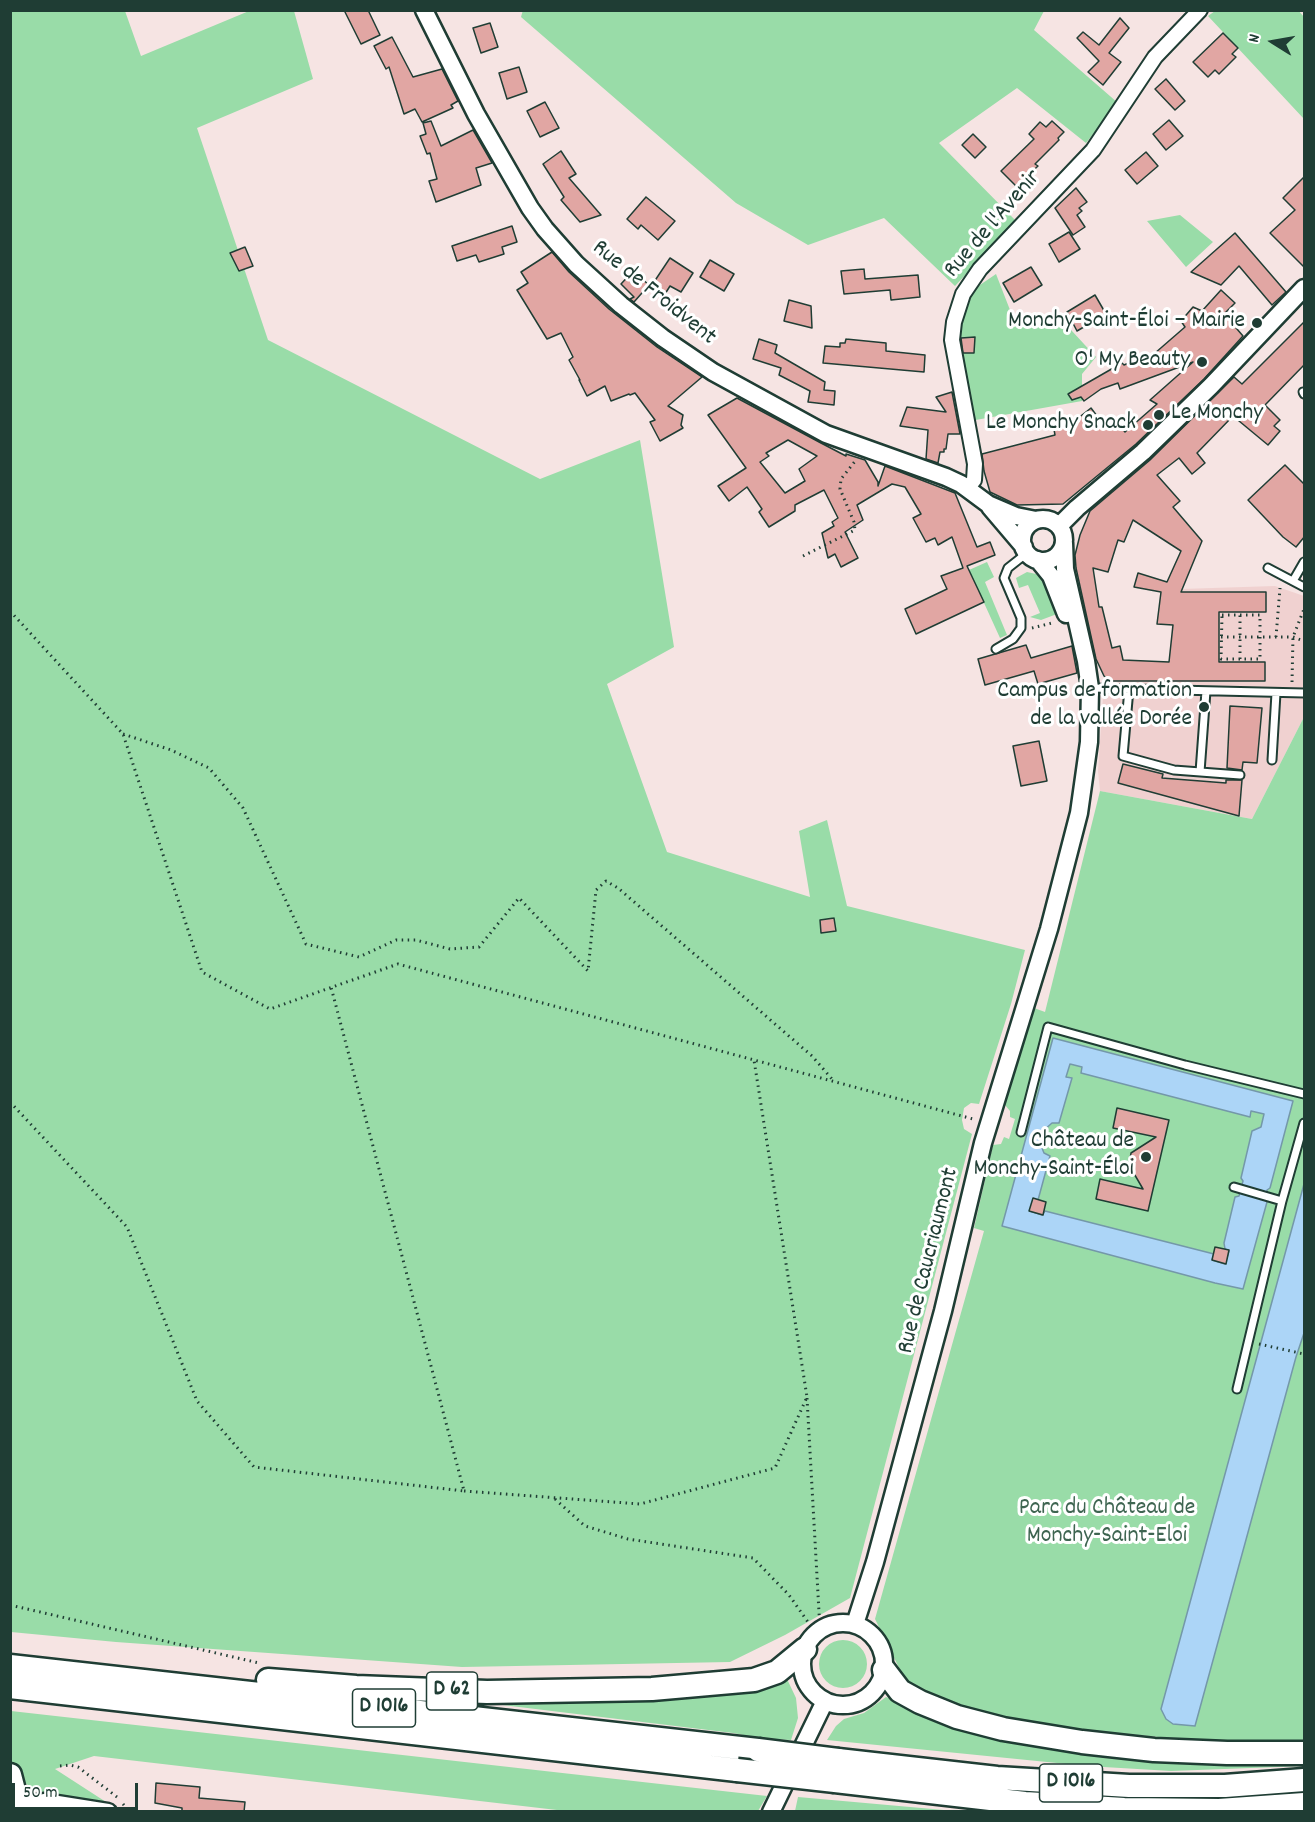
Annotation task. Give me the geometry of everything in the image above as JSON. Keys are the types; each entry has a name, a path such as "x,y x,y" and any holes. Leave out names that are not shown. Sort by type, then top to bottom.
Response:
{"highway":[{"name":"D 62","path":"89,1675 149,1670 391,1689 510,1693 622,1690 754,1680 777,1672 814,1637"},
{"name":"D 1016","path":"10,1666 758,1750 837,1771 985,1799 1113,1809 1220,1810 1305,1804"},
{"path":"884,1670 900,1690 926,1705 957,1717 1004,1729 1082,1742 1154,1750 1305,1753"},
{"name":"D 1016","path":"10,1687 736,1770 837,1771 1129,1786 1225,1786 1305,1779"},
{"path":"10,1775 14,1809"}],"street":[{"name":"Rue de Froidvent","path":"424,10 476,114 521,195 545,229 576,264 621,305 663,338 713,372 826,434 934,472 967,489"},
{"name":"Rue de l'Avenir","path":"967,489 974,480 975,464 952,340 956,313 963,294 980,269 1093,150 1155,57 1200,10"},
{"path":"1030,553 1050,559 1056,556 1061,534 1077,508 1143,452 1211,386 1305,288"},
{"path":"967,489 988,504 1016,516 1050,520 1061,534 1065,569 1086,662"},
{"path":"988,504 1051,576 1086,662"},
{"path":"1030,553 1024,532 1036,520"},
{"name":"Rue de Caucriaumont","path":"855,1624 875,1562 940,1322 989,1123 1033,986 1071,850 1083,795 1087,758 1090,688 1086,662"},
{"path":"837,1623 855,1624 878,1641 884,1658 884,1670 878,1687 860,1702 842,1705 825,1701 811,1689 805,1679 802,1661 814,1637 837,1623"},
{"path":"773,1809 825,1701"},
{"path":"14,1809 45,1802 108,1812"}],"lane":[{"path":"996,649 1013,639 1021,628 1021,618 1004,578 1008,568 1030,553"},
{"path":"1293,581 1305,562"},
{"path":"1268,568 1305,587"},
{"path":"1090,688 1305,693"},
{"path":"1129,689 1123,756 1174,770 1240,775"},
{"path":"1200,772 1206,691"},
{"path":"1272,760 1276,693"},
{"path":"1021,1132 1048,1027 1185,1065 1305,1094"},
{"path":"1237,1389 1282,1201 1305,1123"},
{"path":"1234,1187 1282,1201"}],"path":[{"path":"803,556 855,530 840,489 841,479 865,449"},
{"path":"1276,637 1282,575"},
{"path":"1292,693 1293,637 1305,609"},
{"path":"10,611 123,734 202,972 270,1009 398,964 989,1123"},
{"path":"1222,615 1260,615 1260,637 1260,659 1221,659 1222,615"},
{"path":"1240,615 1240,659"},
{"path":"1021,628 1034,628 1068,618"},
{"path":"1221,637 1304,639"},
{"path":"123,734 171,750 209,768 243,808 306,944 359,957 396,940 416,939 450,949 479,947 519,898 588,971 596,890 606,881 618,888 812,1056 833,1081"},
{"path":"331,987 464,1491"},
{"path":"754,1059 807,1396 814,1637"},
{"path":"10,1102 127,1227 197,1401 254,1467 464,1491 640,1504 775,1468 807,1396"},
{"path":"1258,1343 1303,1354"},
{"path":"554,1498 585,1526 628,1539 753,1558 789,1595 814,1637"},
{"path":"10,1605 266,1664"},
{"path":"60,1766 70,1764 78,1767 104,1786 130,1812"}],"shaded area":[{"name":"Campus de formation de la vallée Dorée","path":"1275,586 1304,596 1304,717 1252,819 1100,791 1098,771 1103,697 1110,696 1110,681 1104,676 1097,659 1169,662 1173,608 1181,589"}],"green space":[{"path":"523,10 1044,11 1034,30 1118,103 1086,143 1017,88 939,143 1016,221 955,286 884,218 808,245 736,203 521,17"},
{"path":"1298,10 1304,17 1304,119 1208,16 1215,11"},
{"path":"10,11 125,11 141,56 249,11 294,11 313,79 197,128 268,340 540,479 640,440 674,647 607,684 667,852 810,897 799,831 827,820 847,906 1025,950 1011,1004 979,1104 971,1103 964,1108 962,1120 964,1129 972,1134 850,1598 785,1635 730,1662 462,1667 116,1642 11,1632"},
{"path":"1180,215 1213,242 1186,267 1147,221"},
{"path":"996,274 1017,328 1060,318 1096,357 1082,374 1082,401 970,421 957,337 974,289"},
{"path":"987,562 994,577 985,582 1007,635 1000,638 969,570"},
{"path":"1027,572 1036,574 1045,583 1057,614 1041,620 1030,617 1040,613 1028,585 1019,588 1016,578"},
{"name":"Parc du Château de Monchy-Saint-Eloi","path":"1304,717 1304,1740 1190,1740 1031,1725 969,1708 931,1694 905,1680 875,1619 984,1231 974,1228 993,1145 1001,1144 1004,1137 1009,1139 1015,1119 1010,1117 1010,1111 1005,1105 1034,1008 1045,1012 1100,791 1252,819"},
{"path":"838,1640 848,1640 860,1647 867,1659 867,1669 860,1681 848,1688 838,1688 823,1677 819,1669 819,1659 830,1644"},
{"path":"787,1679 796,1698 798,1718 791,1740 763,1739 733,1733 445,1698 766,1687"},
{"path":"886,1697 958,1726 1043,1747 1141,1756 1304,1759 1304,1766 1171,1771 1087,1766 827,1740 836,1726 844,1719 864,1713"},
{"path":"11,1711 767,1796 758,1811 574,1812 94,1756 55,1769 106,1802 37,1791 22,1781 11,1764"},
{"path":"798,1797 955,1811 795,1811"}],"water":[{"path":"1053,1038 1293,1101 1270,1188 1267,1190 1267,1202 1243,1289 1002,1226","holes":["1070,1064 1082,1067 1081,1073 1250,1117 1251,1111 1264,1114 1261,1127 1252,1131 1241,1178 1243,1181 1239,1196 1235,1197 1224,1243 1225,1249 1229,1251 1225,1264 1212,1260 1214,1254 1045,1211 1042,1215 1030,1211 1038,1200 1050,1156 1044,1153 1042,1148 1043,1131 1052,1123 1059,1123 1072,1078 1066,1077"]},
{"path":"1304,1184 1304,1333 1195,1726 1173,1724 1166,1719 1161,1709"}],"building":[{"path":"344,10 368,10 380,35 361,44"},
{"path":"1120,18 1129,28 1109,53 1121,62 1103,85 1088,72 1099,61 1077,38 1083,32 1099,45"},
{"path":"490,23 498,47 481,53 473,28"},
{"path":"1223,33 1238,48 1232,54 1236,57 1219,74 1215,70 1208,77 1193,62"},
{"path":"392,37 413,77 442,69 458,101 451,105 453,108 422,122 415,109 404,114 389,67 386,69 374,46"},
{"path":"519,67 527,92 507,99 499,73"},
{"path":"1166,79 1185,101 1175,110 1155,89"},
{"path":"545,102 559,128 540,137 527,111"},
{"path":"1169,120 1183,136 1166,150 1153,134"},
{"path":"431,121 441,146 473,130 492,163 476,168 481,185 436,202 429,181 437,179 430,153 427,154 420,136 426,134 423,123"},
{"path":"1052,121 1064,132 1035,164 1038,166 1025,178 1032,184 1023,193 1001,171 1034,139 1029,134 1040,122 1046,127"},
{"path":"973,134 986,147 975,158 962,145"},
{"path":"561,151 576,174 569,178 601,215 580,222 561,200 564,197 543,164"},
{"path":"1146,152 1158,166 1137,184 1125,170"},
{"path":"1305,176 1305,268 1270,233 1295,210 1283,198"},
{"path":"1076,188 1087,202 1079,208 1082,211 1077,215 1085,227 1073,235 1055,208"},
{"path":"646,197 675,221 658,240 641,225 638,229 627,219"},
{"path":"512,226 517,242 502,247 504,254 479,262 476,255 457,261 452,246"},
{"path":"1069,232 1080,249 1059,262 1049,244"},
{"path":"1235,233 1286,292 1272,305 1239,266 1221,285 1191,272"},
{"path":"245,247 253,266 239,271 230,253"},
{"path":"552,252 569,272 609,309 657,347 702,377 668,406 683,415 681,425 683,428 660,441 650,422 655,420 635,393 611,401 605,386 587,396 569,360 573,357 561,333 547,339 517,290 528,283 521,272"},
{"path":"670,258 693,273 681,292 670,286 665,294 652,285"},
{"path":"710,260 734,274 724,291 700,277"},
{"path":"1031,267 1042,285 1014,302 1003,283"},
{"path":"864,269 865,279 918,275 920,297 891,300 890,290 844,294 841,271"},
{"path":"633,271 649,285 634,302 630,299 634,297 621,284"},
{"path":"1221,290 1235,303 1224,314 1243,336 1204,379 1136,444 1063,504 1017,505 990,492 982,454 1055,435 1053,424 1061,419 1068,426 1091,408 1103,424 1112,416 1125,432 1157,404 1150,400 1193,362 1120,389 1118,383 1101,389 1084,401 1081,397 1072,400 1068,394 1122,363 1124,365 1145,356 1147,360 1185,327 1181,321 1193,307 1202,311"},
{"path":"1095,295 1106,314 1077,331 1067,312"},
{"path":"789,300 811,306 812,328 784,321"},
{"path":"1305,321 1305,364 1265,405 1280,420 1274,426 1280,431 1268,445 1233,416 1197,453 1205,463 1192,474 1179,458 1157,475 1180,501 1173,507 1202,541 1181,592 1266,592 1266,612 1219,612 1219,662 1265,662 1265,681 1110,681 1104,676 1096,659 1076,568 1075,555 1090,511 1150,460 1234,377 1242,384","holes":["1133,520 1181,551 1167,582 1138,573 1134,587 1161,592 1157,624 1173,625 1169,662 1123,660 1120,646 1112,648 1102,607 1099,607 1093,568 1108,572 1118,540 1124,542"]},
{"path":"975,337 974,353 963,353 961,338"},
{"path":"759,339 777,345 775,353 825,382 824,390 835,391 834,405 808,402 810,391 779,375 781,368 753,359"},
{"path":"846,339 886,343 886,351 925,355 924,372 823,363 825,346 840,347 840,343 845,343"},
{"path":"952,392 960,434 948,434 946,449 940,452 938,463 926,459 928,430 900,426 907,407 946,412 936,397"},
{"path":"737,398 846,456 846,454 865,460 878,486 885,466 955,493 977,547 990,542 995,555 967,566 984,602 916,634 905,609 947,589 941,576 963,568 952,537 938,545 935,538 926,542 913,518 921,514 905,487 892,484 857,505 863,520 845,532 858,558 841,567 835,554 828,558 822,533 834,526 832,522 838,518 824,490 795,505 795,511 769,527 759,512 762,509 747,487 729,501 718,486 746,468 708,415","holes":["788,440 817,456 799,469 805,481 785,493 760,462 769,456 766,453"]},
{"path":"1285,465 1305,485 1305,536 1296,547 1283,537 1248,500"},
{"path":"1026,645 1031,658 1072,646 1077,673 1038,684 1034,671 985,685 978,659"},
{"path":"1230,706 1262,708 1257,763 1243,762 1242,770 1227,768"},
{"path":"1039,741 1047,781 1021,786 1013,746"},
{"path":"1123,764 1163,774 1162,778 1226,783 1226,780 1242,780 1239,816 1118,783"},
{"path":"834,918 836,931 821,933 820,920"},
{"name":"Château de Monchy-Saint-Éloi","path":"1117,1108 1169,1120 1148,1211 1096,1199 1100,1179 1143,1189 1129,1165 1131,1153 1156,1137 1113,1128"},
{"path":"1033,1198 1046,1202 1043,1215 1029,1211"},
{"path":"1215,1247 1229,1250 1226,1264 1212,1260"},
{"path":"156,1783 200,1787 199,1798 245,1802 244,1812 182,1812 182,1808 155,1803"}],"place":[{"name":"Monchy-Saint-Éloi – Mairie","path":"1257,323"},
{"name":"O' My Beauty","path":"1202,362"},
{"name":"Le Monchy","path":"1159,415"},
{"name":"Le Monchy Snack","path":"1148,425"},
{"name":"Campus de formation de la vallée Dorée","path":"1204,707"},
{"name":"Château de Monchy-Saint-Éloi","path":"1146,1157"}]}
